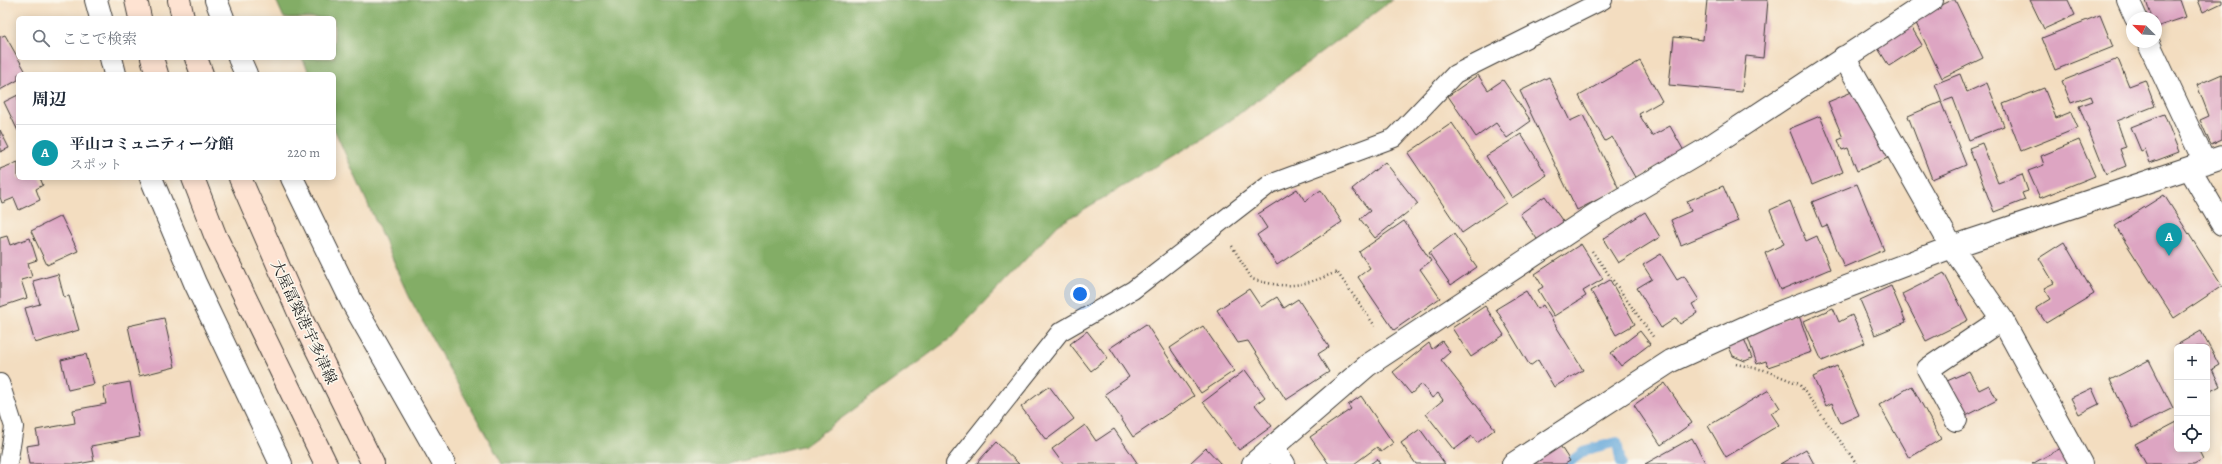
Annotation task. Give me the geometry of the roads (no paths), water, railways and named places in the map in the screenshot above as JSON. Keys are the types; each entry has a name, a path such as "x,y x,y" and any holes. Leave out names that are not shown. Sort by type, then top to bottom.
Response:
{"main road":[{"path":"136,0 140,16"},
{"path":"179,0 183,16"},
{"path":"153,60 156,72"},
{"path":"197,60 201,72"},
{"path":"194,180 215,234 326,464"},
{"name":"大屋冨築港宇多津線","path":"241,180 299,313 373,464"}],"street":[{"path":"96,0 100,16"},
{"path":"216,0 223,16"},
{"path":"1253,464 1278,456 1368,364 1596,214 1703,152 1932,0"},
{"path":"2128,0 2133,12"},
{"path":"2151,48 2206,163 2222,224"},
{"path":"1844,57 1952,247 2002,319 2081,464"},
{"path":"112,60 114,72"},
{"path":"240,60 245,72"},
{"path":"1513,464 1671,361 1770,316 1952,247 2206,163"},
{"path":"151,180 195,282 281,464"},
{"path":"293,180 352,302 444,464"},
{"path":"1956,420 1928,370 2002,319"}],"lane":[{"path":"955,464 1060,332 1133,290 1270,184 1394,138 1455,74 1603,0"},
{"path":"0,383 14,427 8,464"}],"waterway":[{"path":"1567,464 1586,450 1617,442 1621,464"}],"place":[{"name":"平山コミュニティー分館","path":"2169,256"}]}
